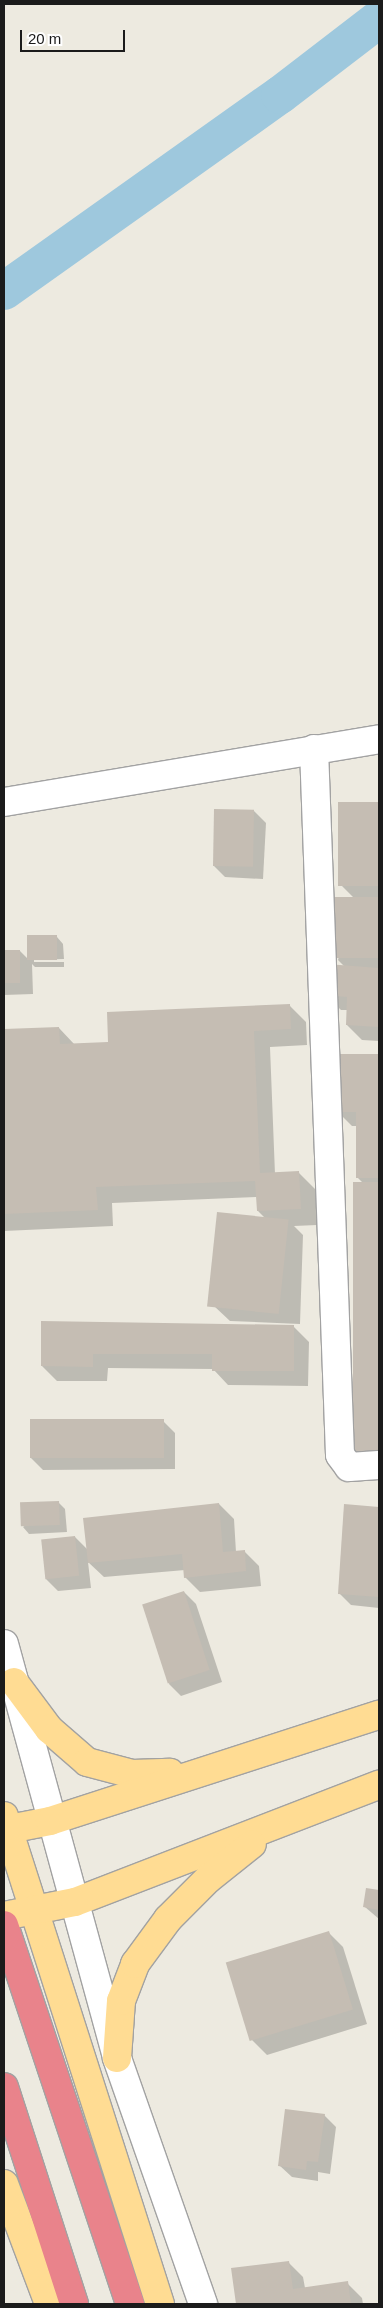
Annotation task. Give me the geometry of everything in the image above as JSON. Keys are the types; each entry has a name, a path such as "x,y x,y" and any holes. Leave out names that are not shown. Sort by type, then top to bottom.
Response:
{"highway":[{"path":"4,1925 130,2304"},
{"path":"4,2087 74,2304"}],"main road":[{"path":"14,1682 50,1730 87,1762 132,1774 197,1773"},
{"path":"160,2304 5,1825 50,1821 379,1715"},
{"path":"4,1916 75,1902 270,1829 379,1785"},
{"path":"117,2058 121,2001 135,1964 168,1919 208,1879 270,1829"},
{"path":"4,2184 49,2304"}],"street":[{"path":"4,802 379,739"},
{"path":"314,749 340,1455 349,1466 379,1465"},
{"path":"4,1644 50,1821 75,1902 117,2058 203,2304"}],"building":[{"path":"338,802 379,802 379,886 338,886"},
{"path":"214,809 254,810 253,867 213,866"},
{"path":"334,897 379,897 379,958 334,958"},
{"path":"27,935 57,935 57,960 27,960"},
{"path":"4,950 20,950 20,983 4,983"},
{"path":"327,964 379,968 379,1027 346,1025 347,997 325,995"},
{"path":"290,1004 291,1029 254,1031 260,1173 299,1171 301,1209 257,1211 255,1181 96,1187 98,1210 4,1214 4,1029 59,1027 60,1044 108,1042 107,1012"},
{"path":"336,1054 379,1054 379,1178 356,1178 356,1112 336,1112"},
{"path":"353,1182 379,1182 379,1452 353,1452"},
{"path":"217,1212 289,1220 279,1314 207,1306"},
{"path":"41,1321 294,1325 294,1371 212,1371 212,1354 93,1354 93,1367 41,1366"},
{"path":"30,1419 164,1419 164,1458 30,1458"},
{"path":"59,1501 60,1525 21,1526 20,1502"},
{"path":"219,1503 223,1552 245,1550 246,1571 184,1578 182,1554 88,1563 83,1518"},
{"path":"344,1504 379,1507 379,1597 338,1594"},
{"path":"75,1536 79,1576 45,1579 41,1540"},
{"path":"184,1591 210,1670 168,1684 142,1605"},
{"path":"366,1888 379,1890 379,1910 363,1907"},
{"path":"329,1931 353,2009 250,2041 226,1963"},
{"path":"285,2109 325,2114 318,2162 307,2161 306,2170 278,2166"},
{"path":"289,2261 293,2289 348,2281 351,2304 236,2304 231,2268"}],"waterway":[{"path":"4,291 280,95 379,19"}]}
